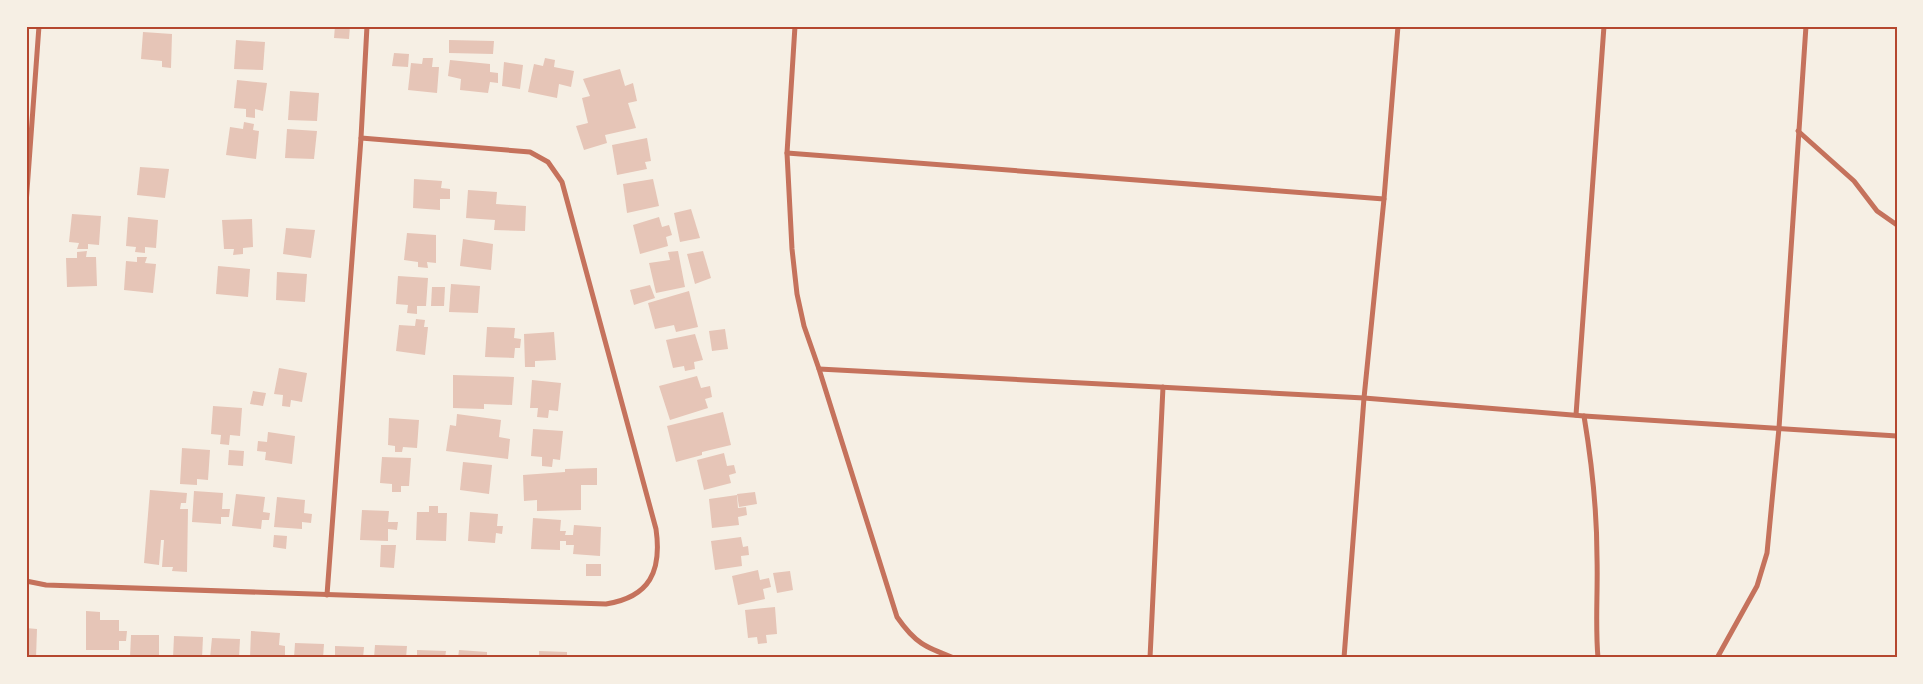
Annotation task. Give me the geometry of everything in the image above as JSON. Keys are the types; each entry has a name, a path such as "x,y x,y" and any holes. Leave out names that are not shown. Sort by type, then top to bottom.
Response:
{"street":[{"path":"26,204 39,26"},
{"path":"327,595 368,26"},
{"path":"795,26 787,153 792,249 804,326 896,617 910,635 922,644 954,658"},
{"path":"1344,658 1364,398 1384,199 1398,26"},
{"path":"1576,416 1604,26"},
{"path":"1717,658 1757,586 1766,553 1779,428 1806,26"},
{"path":"1798,131 1854,181 1877,211 1897,225"},
{"path":"26,581 46,585 606,604 621,602 634,596 644,586 657,563 659,549 656,529 562,182 556,172 548,162 530,152 361,138"},
{"path":"787,153 1384,199"},
{"path":"819,369 1364,398 1576,416 1897,436"},
{"path":"1150,658 1163,387"},
{"path":"1584,416 1594,479 1597,558 1595,627 1598,658"}],"building":[{"path":"335,26 350,26 349,39 334,38"},
{"path":"143,32 172,34 171,68 162,67 162,61 141,59"},
{"path":"236,40 265,42 263,70 234,69"},
{"path":"449,40 494,41 493,54 449,53"},
{"path":"394,53 409,54 408,67 392,66"},
{"path":"423,58 433,58 432,67 439,67 437,93 408,90 411,63 422,64"},
{"path":"545,58 555,60 554,67 574,71 571,87 559,84 557,98 528,92 534,64 543,66"},
{"path":"450,60 490,64 490,72 498,73 498,83 490,82 488,93 460,90 461,79 448,76"},
{"path":"504,62 523,65 520,89 502,86"},
{"path":"620,69 625,86 633,83 637,101 628,103 636,128 605,135 607,143 584,150 576,126 588,123 582,98 590,96 583,79"},
{"path":"237,80 267,83 263,111 255,109 255,118 246,117 246,109 234,108"},
{"path":"290,91 319,93 317,121 288,120"},
{"path":"244,122 254,124 253,130 259,131 256,159 226,155 230,127 243,129"},
{"path":"287,129 317,131 314,159 285,158"},
{"path":"647,138 651,161 645,162 647,169 617,175 612,145"},
{"path":"140,167 169,169 165,198 137,195"},
{"path":"414,179 442,181 441,188 450,189 450,199 440,199 440,210 413,208"},
{"path":"653,179 659,206 627,213 623,184"},
{"path":"468,190 497,192 496,204 526,206 525,231 494,230 495,220 466,218"},
{"path":"691,209 700,238 680,242 674,213"},
{"path":"72,214 101,216 99,245 88,244 88,249 77,249 79,243 69,242"},
{"path":"128,217 158,220 156,248 145,247 145,253 135,252 136,247 126,246"},
{"path":"659,217 662,227 669,225 672,235 666,237 668,246 640,254 633,225"},
{"path":"252,219 253,247 243,248 243,254 233,255 234,249 224,249 222,220"},
{"path":"286,228 315,230 311,258 283,254"},
{"path":"407,233 436,235 436,263 427,262 428,268 418,267 418,262 404,260"},
{"path":"463,239 493,244 491,270 460,266"},
{"path":"87,251 86,257 96,257 97,286 67,287 66,258 77,258 77,252"},
{"path":"678,251 685,287 656,293 649,263 670,260 668,252"},
{"path":"703,251 711,278 695,284 687,254"},
{"path":"137,257 147,257 145,263 156,264 153,293 124,290 126,261 137,262"},
{"path":"218,266 250,269 248,297 216,294"},
{"path":"277,272 307,274 305,302 276,300"},
{"path":"398,276 428,278 426,306 417,306 417,314 407,313 408,305 396,304"},
{"path":"451,284 480,286 478,313 449,312"},
{"path":"650,285 655,298 634,305 630,290"},
{"path":"432,287 445,287 444,306 431,306"},
{"path":"689,291 698,327 676,332 674,325 655,329 648,303"},
{"path":"416,319 425,320 424,327 428,327 425,355 396,351 399,325 415,326"},
{"path":"487,327 515,328 514,338 521,339 520,348 515,348 514,358 485,357"},
{"path":"725,329 728,349 712,351 709,331"},
{"path":"554,332 556,360 535,361 535,367 525,367 524,334"},
{"path":"695,334 703,360 694,362 695,369 685,371 684,366 673,368 666,340"},
{"path":"279,368 307,373 302,402 291,400 290,407 282,406 283,395 274,394"},
{"path":"453,375 514,377 512,405 484,404 484,409 453,408"},
{"path":"697,376 701,388 710,386 712,397 705,399 708,408 670,420 659,386"},
{"path":"532,380 561,383 558,411 549,410 548,418 537,417 538,408 530,408"},
{"path":"253,391 266,393 263,406 250,404"},
{"path":"213,406 242,408 240,436 230,435 229,445 220,444 221,435 211,434"},
{"path":"723,412 731,445 702,452 702,455 676,462 667,426"},
{"path":"457,414 501,420 499,437 510,439 508,459 446,451 450,425 456,426"},
{"path":"389,418 419,420 417,448 403,447 402,452 395,452 395,446 388,445"},
{"path":"533,429 563,431 560,460 553,459 552,467 542,466 542,457 531,456"},
{"path":"268,432 295,436 292,464 265,460 266,452 257,451 258,441 267,442"},
{"path":"182,448 210,450 208,480 197,479 197,485 180,484"},
{"path":"229,450 244,451 243,466 228,465"},
{"path":"724,453 727,466 734,465 736,473 729,475 731,483 704,490 697,460"},
{"path":"382,457 411,458 409,486 401,486 401,492 392,492 392,484 380,483"},
{"path":"463,462 492,465 489,494 460,490"},
{"path":"597,468 597,485 581,485 581,510 537,511 537,500 524,501 523,475 565,472 565,469"},
{"path":"150,490 187,493 186,503 181,503 180,509 188,509 187,572 172,571 173,567 162,567 164,540 161,540 159,565 144,563"},
{"path":"194,491 223,493 222,509 230,509 229,517 221,517 221,524 192,522"},
{"path":"755,492 757,504 739,507 737,494"},
{"path":"236,494 265,497 263,512 270,513 269,520 262,520 261,529 232,526"},
{"path":"737,495 738,508 746,507 747,515 738,517 739,525 712,528 709,499"},
{"path":"277,497 305,500 304,513 312,514 311,523 302,522 302,529 274,527"},
{"path":"429,506 438,506 438,513 447,513 446,541 416,540 417,512 429,512"},
{"path":"362,510 389,511 388,522 398,522 397,530 388,529 388,541 360,540"},
{"path":"470,512 498,514 497,526 503,526 502,534 496,533 495,543 468,541"},
{"path":"533,518 561,520 560,531 566,531 565,535 573,535 574,525 601,527 600,556 573,554 574,545 566,545 566,541 560,541 560,550 531,549"},
{"path":"274,535 287,536 286,549 273,547"},
{"path":"741,537 743,547 748,546 749,555 741,556 742,566 715,570 711,541"},
{"path":"381,545 396,545 394,568 380,567"},
{"path":"586,564 601,564 601,576 586,576"},
{"path":"758,570 760,580 769,578 771,587 763,589 765,599 738,605 732,576"},
{"path":"790,571 793,590 777,593 773,573"},
{"path":"775,607 777,634 766,635 767,643 758,644 757,637 748,638 745,610"},
{"path":"86,611 100,612 100,620 119,620 119,631 127,631 126,641 119,641 119,650 86,650"},
{"path":"26,628 37,629 36,658 26,658"},
{"path":"251,631 280,633 279,645 285,646 285,655 278,655 278,658 250,658"},
{"path":"131,635 159,635 159,658 130,658"},
{"path":"174,636 203,637 202,658 173,658"},
{"path":"212,638 240,639 239,658 210,658"},
{"path":"295,643 324,644 323,658 294,658"},
{"path":"375,645 407,646 406,658 374,658"},
{"path":"335,646 364,647 363,658 335,658"},
{"path":"417,650 446,651 445,658 417,658"},
{"path":"459,650 487,652 487,658 458,658"},
{"path":"539,651 567,652 567,658 539,658"}]}
